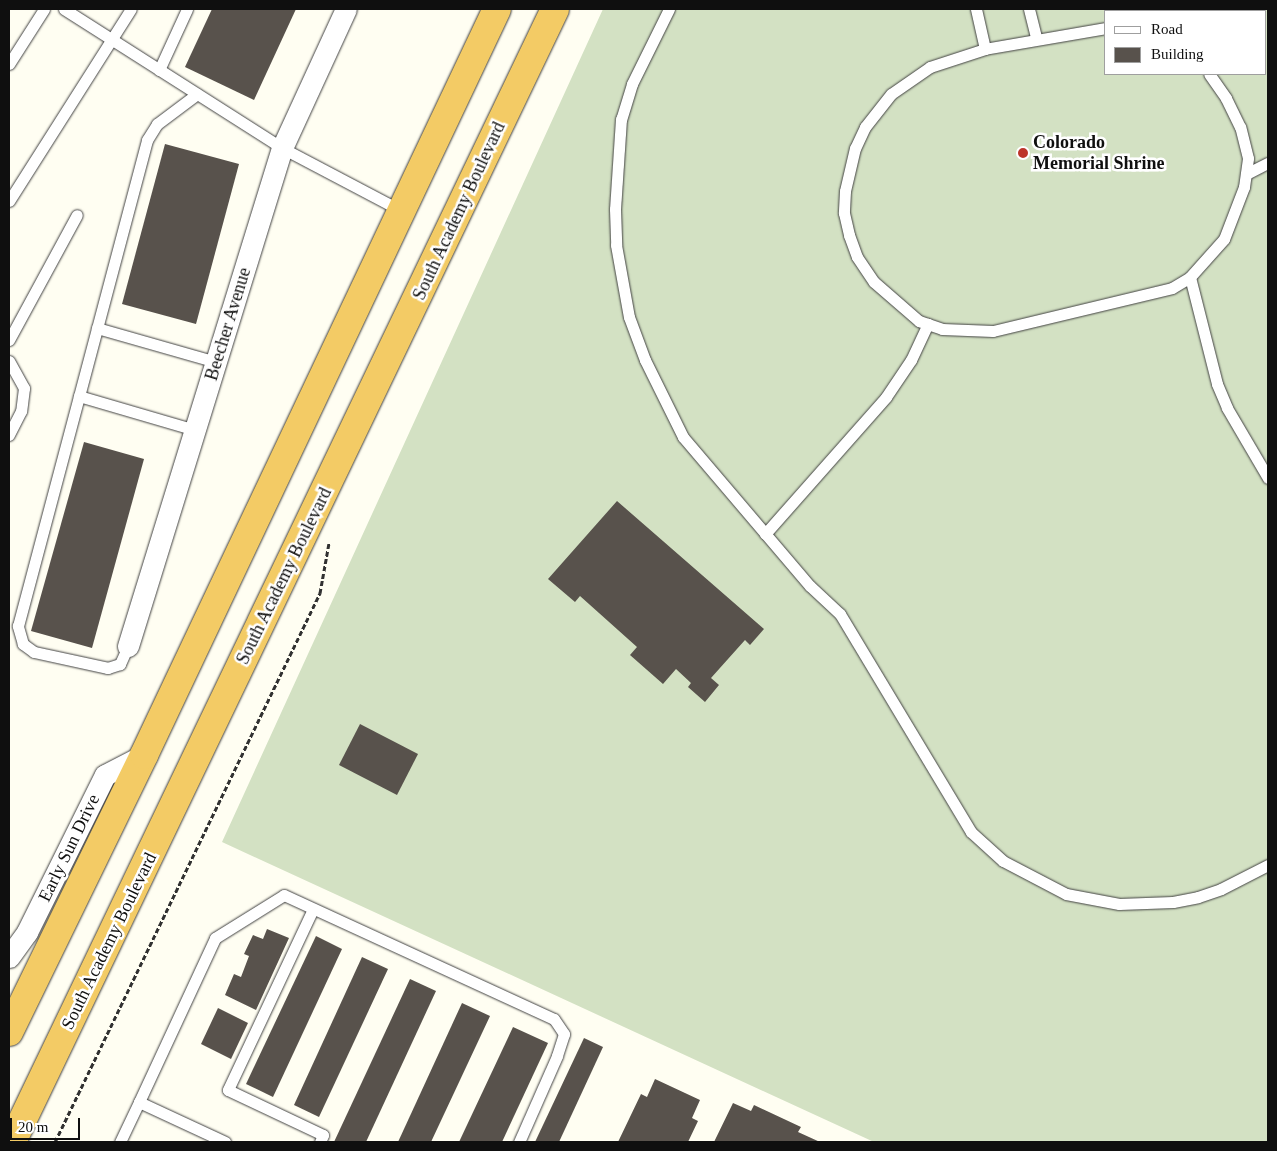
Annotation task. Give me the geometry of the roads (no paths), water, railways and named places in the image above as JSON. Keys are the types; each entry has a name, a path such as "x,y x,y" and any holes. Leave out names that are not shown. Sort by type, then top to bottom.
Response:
{"highway":[{"path":"9,1032 144,755 497,9"},
{"name":"South Academy Boulevard","path":"12,1142 555,9"}],"street":[{"name":"Beecher Avenue","path":"128,646 282,148 346,9"},
{"name":"Early Sun Drive","path":"9,957 27,932 104,775 144,755"}],"lane":[{"path":"9,64 44,9"},
{"path":"64,9 282,148 402,211"},
{"path":"9,201 131,9"},
{"path":"159,70 187,9"},
{"path":"669,9 635,76 621,119 615,209 616,245 629,317 645,360 683,438 810,586 840,614 971,832 1003,861 1066,894 1119,904 1173,902 1198,897 1221,889 1268,865"},
{"path":"976,9 985,49"},
{"path":"1029,9 1036,38"},
{"path":"1104,28 1036,38 985,49 930,67 891,94 864,127 849,170 844,213 857,257 874,282 892,299 928,324 969,331 1002,329 1172,288 1190,277 1224,239 1236,215 1248,158 1240,128 1226,98 1210,75"},
{"path":"128,646 120,664 108,668 34,652 18,636 18,626 147,140 157,124 197,94"},
{"path":"1246,174 1268,163"},
{"path":"9,340 77,216"},
{"path":"1190,277 1217,384 1227,408 1268,478"},
{"path":"765,534 886,397 912,360 928,324"},
{"path":"97,328 216,362"},
{"path":"9,361 24,388 21,411 9,435"},
{"path":"79,396 195,430"},
{"path":"120,1142 215,938 284,895 554,1019 564,1034 557,1056 519,1142"},
{"path":"314,909 228,1090 323,1135 320,1142"},
{"path":"139,1102 225,1142"}],"place":[{"name":"Colorado Memorial Shrine","path":"1023,153"}]}
